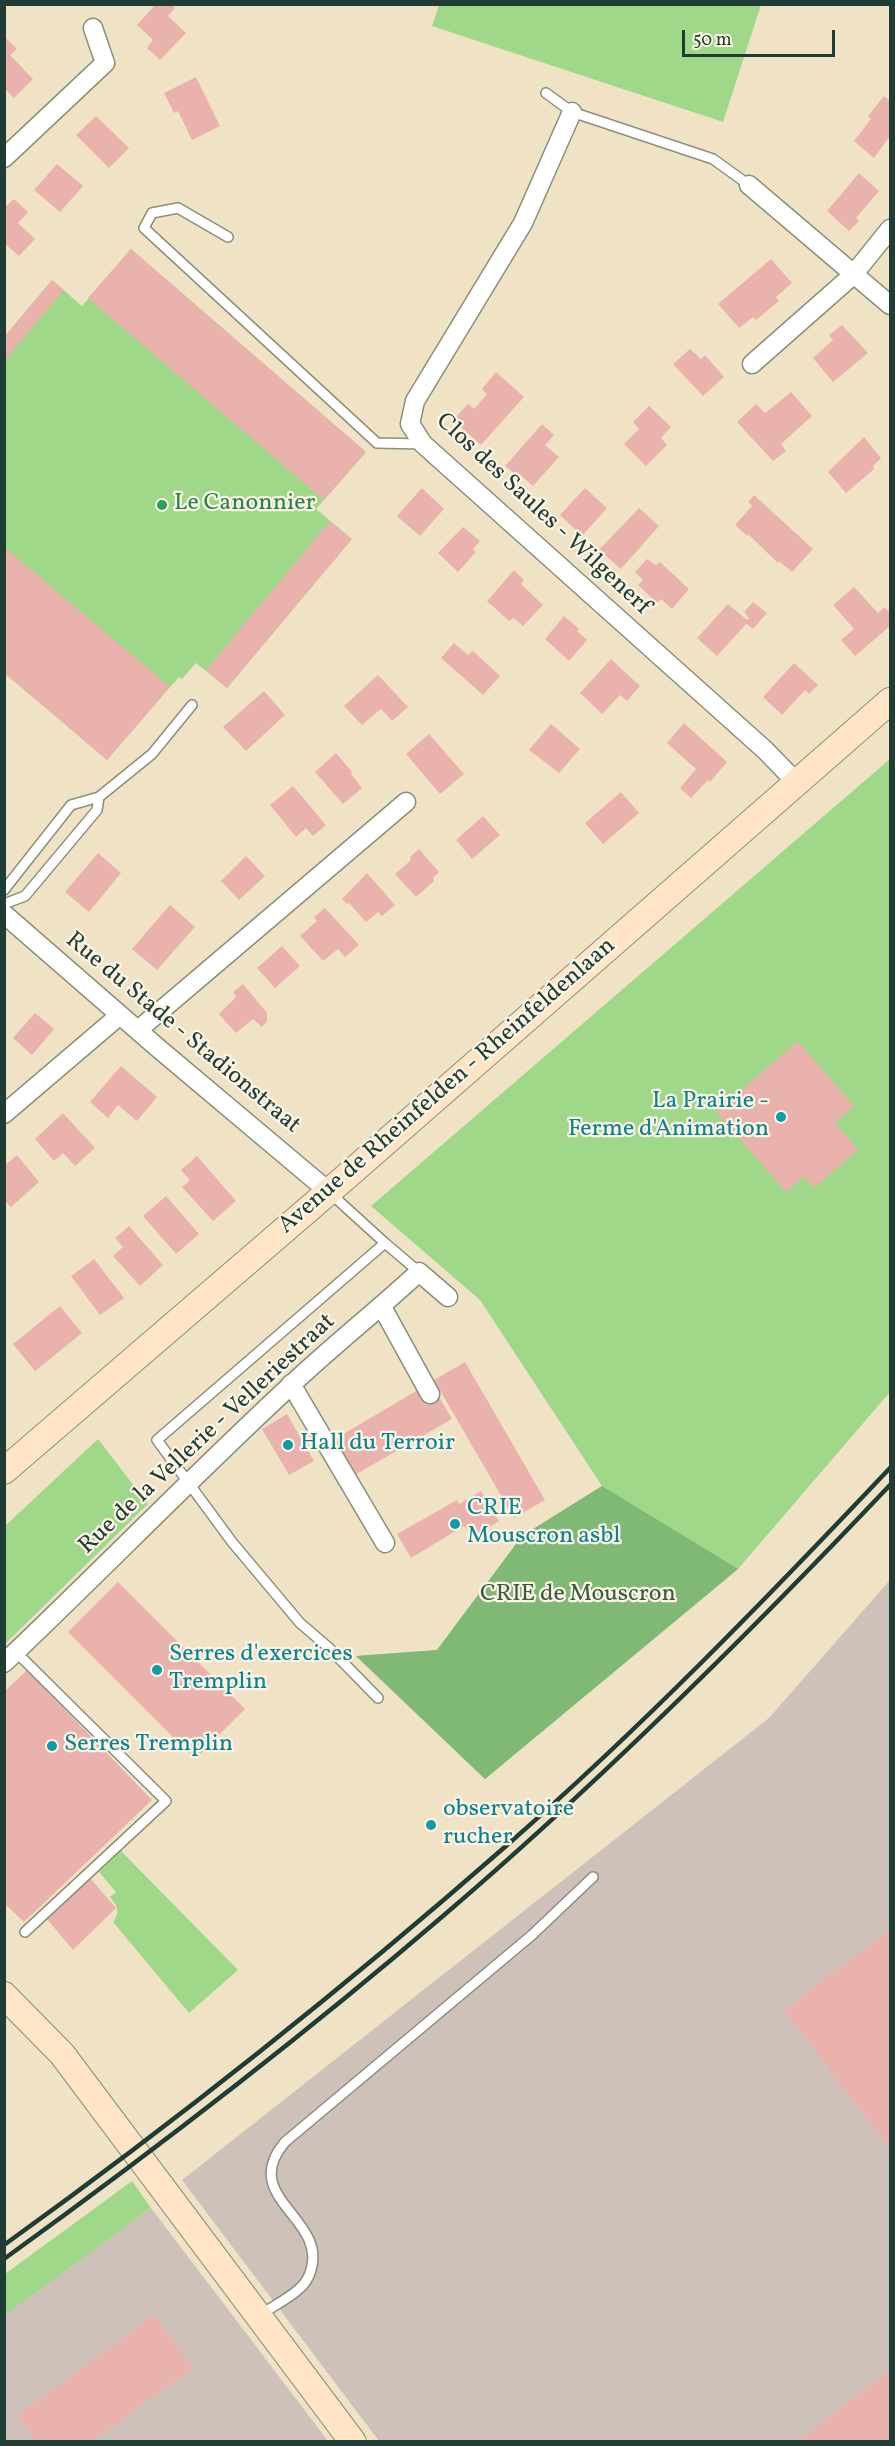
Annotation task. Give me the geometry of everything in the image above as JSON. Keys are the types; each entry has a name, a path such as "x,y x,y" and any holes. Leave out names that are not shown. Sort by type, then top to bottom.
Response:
{"main road":[{"name":"Avenue de Rheinfelden - Rheinfeldenlaan","path":"4,1471 891,701"},
{"path":"4,1995 62,2054 353,2442"}],"street":[{"path":"4,158 105,63 93,28"},
{"name":"Clos des Saules - Wilgenerf","path":"572,112 523,224 415,401 410,424 423,444 765,750 796,782"},
{"path":"749,185 891,305"},
{"path":"752,364 853,275 891,229"},
{"path":"138,1030 406,802"},
{"name":"Rue du Stade - Stadionstraat","path":"4,914 328,1191"},
{"path":"4,1114 120,1015"},
{"path":"418,1272 448,1296"},
{"name":"Rue de la Vellerie - Velleriestraat","path":"10,1658 291,1384 418,1272"},
{"path":"381,1307 430,1394"},
{"path":"291,1384 385,1543"}],"lane":[{"path":"546,93 572,112 713,159 749,185"},
{"path":"228,237 178,208 152,213 144,228 377,443 423,444"},
{"path":"4,890 71,805 99,797 152,754 192,705"},
{"path":"4,904 25,896 97,810 99,797"},
{"path":"328,1191 418,1272"},
{"path":"378,1698 328,1647 300,1623 232,1542 157,1440 385,1243"},
{"path":"10,1658 166,1801 25,1932"},
{"path":"258,2316 300,2289 309,2277 313,2264 314,2250 310,2238 278,2196 272,2183 271,2170 276,2154 285,2142 532,1935 593,1877"}],"shaded area":[{"path":"890,1580 890,2441 379,2441 182,2180 769,1718"},
{"path":"151,2208 328,2441 5,2441 4,2315"}],"green space":[{"path":"439,4 761,5 723,122 432,26"},
{"name":"Le Canonnier","path":"131,249 366,452 316,509 352,539 227,688 196,663 182,679 179,677 107,760 5,673 5,336 52,280 82,306"},
{"path":"890,759 890,1392 738,1569 485,1779 356,1656 437,1650 522,1536 602,1486 480,1300 371,1206"},
{"path":"98,1439 148,1504 5,1644 5,1526"},
{"name":"CRIE de Mouscron","path":"602,1486 738,1569 485,1779 356,1656 437,1650 522,1536"},
{"path":"121,1851 238,1970 189,2013 113,1922 117,1909 110,1897 116,1892 99,1872"},
{"path":"132,2181 151,2208 5,2315 5,2274"}],"building":[{"path":"156,4 172,4 175,8 168,16 186,33 160,60 147,48 153,40 137,25"},
{"path":"4,36 17,49 10,55 33,79 14,98 4,88"},
{"path":"196,77 220,126 192,140 178,111 174,113 164,93"},
{"path":"884,96 890,101 890,136 874,158 854,141 871,119 868,116"},
{"path":"96,116 129,148 109,168 76,135"},
{"path":"57,164 83,186 60,212 34,190"},
{"path":"859,173 879,191 856,218 859,221 849,231 827,211"},
{"path":"14,199 28,212 18,223 35,239 19,256 4,243 4,208"},
{"path":"131,249 366,452 324,500 88,298"},
{"path":"771,259 792,283 776,297 779,301 756,320 753,317 739,328 718,304"},
{"path":"52,280 64,290 5,360 5,336"},
{"path":"842,325 868,353 833,382 813,358 833,340 829,335"},
{"path":"690,349 701,359 705,355 724,377 703,396 673,364"},
{"path":"496,372 524,397 481,445 453,420 468,404 474,409 487,394 482,389"},
{"path":"791,392 812,416 781,444 786,451 773,461 737,422 756,404 765,413"},
{"path":"649,406 671,427 661,438 667,445 646,466 624,444 639,429 633,422"},
{"path":"542,424 554,435 545,445 559,457 533,486 517,472 515,474 505,466"},
{"path":"864,437 881,458 873,466 874,469 846,493 828,472"},
{"path":"422,488 444,509 420,536 397,516"},
{"path":"585,488 607,508 582,536 560,515"},
{"path":"754,495 813,549 792,572 779,561 778,563 748,534 747,536 735,525 752,506 748,502"},
{"path":"639,508 659,526 621,569 599,550"},
{"path":"330,521 352,539 227,688 206,670"},
{"path":"463,527 480,541 473,549 476,552 458,572 438,553"},
{"path":"4,547 170,687 107,760 4,673"},
{"path":"647,559 656,565 660,562 689,589 672,609 661,599 657,603 638,585 643,580 635,572"},
{"path":"514,570 524,580 521,584 543,605 523,626 514,618 509,621 487,601"},
{"path":"854,587 878,613 885,607 890,613 890,626 855,656 841,640 854,629 833,605"},
{"path":"753,602 767,613 753,629 746,624 717,656 697,638 728,604 747,620 749,618 744,612"},
{"path":"564,616 579,629 577,631 587,640 569,661 545,639"},
{"path":"454,643 468,655 473,651 500,676 483,695 441,658"},
{"path":"611,659 640,686 627,701 620,695 602,714 580,693"},
{"path":"794,663 818,685 809,694 805,690 782,715 763,697"},
{"path":"378,675 408,707 392,721 381,709 362,725 344,706"},
{"path":"264,691 285,715 246,751 223,727"},
{"path":"684,723 727,762 710,782 708,780 691,798 680,788 696,769 667,743"},
{"path":"551,724 580,749 559,773 529,750"},
{"path":"429,734 464,774 440,794 406,754"},
{"path":"336,753 362,788 343,804 315,772"},
{"path":"293,786 326,825 313,836 306,828 296,837 270,805"},
{"path":"621,792 639,813 603,844 585,823"},
{"path":"483,816 500,835 472,859 456,840"},
{"path":"419,849 439,872 433,878 434,881 416,897 395,874 411,860 410,857"},
{"path":"98,853 121,873 89,912 65,892"},
{"path":"246,856 265,876 239,900 221,881"},
{"path":"367,873 395,905 382,916 378,912 366,922 349,903 347,904 342,899"},
{"path":"170,905 195,927 157,970 132,949"},
{"path":"325,908 359,945 345,957 338,949 323,961 300,936 317,921 314,917"},
{"path":"282,946 300,966 275,988 257,968"},
{"path":"243,984 267,1013 267,1021 262,1027 253,1019 236,1033 219,1014 236,997 233,992"},
{"path":"35,1013 54,1029 32,1055 13,1038"},
{"name":"La Prairie - Ferme d'Animation","path":"798,1041 854,1106 835,1123 858,1150 814,1188 804,1176 786,1192 716,1112"},
{"path":"121,1066 157,1097 137,1121 118,1105 108,1118 90,1102"},
{"path":"63,1113 95,1148 75,1166 63,1153 54,1161 35,1139"},
{"path":"17,1155 39,1182 11,1207 4,1200 4,1166"},
{"path":"197,1156 236,1201 213,1221 182,1187 190,1180 181,1170"},
{"path":"166,1196 199,1234 176,1254 143,1216"},
{"path":"129,1226 163,1265 140,1286 113,1256 123,1247 115,1238"},
{"path":"94,1259 124,1298 100,1315 71,1276"},
{"path":"60,1306 82,1333 35,1371 13,1344"},
{"path":"465,1362 545,1500 514,1518 434,1380"},
{"path":"418,1390 435,1390 452,1419 353,1476 333,1440"},
{"name":"Hall du Terroir","path":"287,1414 314,1461 289,1475 262,1429"},
{"name":"CRIE Mouscron asbl","path":"481,1491 499,1521 474,1536 464,1526 411,1558 397,1534 457,1500 459,1504"},
{"name":"Serres d'exercices Tremplin","path":"118,1582 245,1709 195,1759 68,1632"},
{"name":"Serres Tremplin","path":"27,1670 152,1800 24,1922 4,1903 4,1692"},
{"name":"observatoire rucher","path":"428,1820 437,1824 434,1831 425,1827"},
{"path":"89,1877 116,1908 73,1950 47,1919"},
{"path":"890,1929 890,2149 784,2010"},
{"path":"155,2315 193,2368 91,2442 37,2442 17,2415"},
{"path":"890,2370 890,2442 797,2442"}],"railway":[{"path":"4,2245 260,2052 506,1846 606,1755 702,1662 890,1468"},
{"path":"4,2259 282,2049 502,1865 560,1813 728,1652 890,1485"}],"place":[{"name":"Le Canonnier","path":"162,505"},
{"name":"La Prairie - Ferme d'Animation","path":"781,1117"},
{"name":"Hall du Terroir","path":"288,1445"},
{"name":"CRIE Mouscron asbl","path":"455,1524"},
{"name":"Serres d'exercices Tremplin","path":"157,1670"},
{"name":"Serres Tremplin","path":"52,1746"},
{"name":"observatoire rucher","path":"431,1825"}]}
